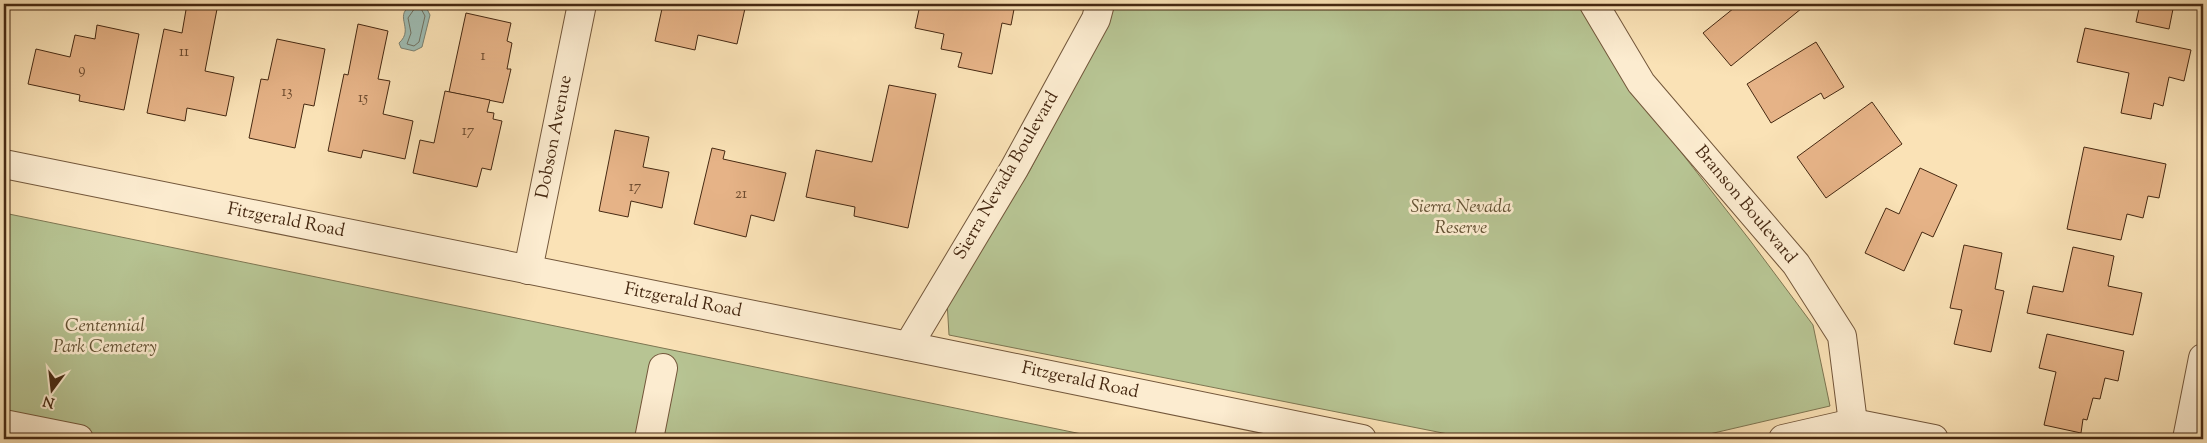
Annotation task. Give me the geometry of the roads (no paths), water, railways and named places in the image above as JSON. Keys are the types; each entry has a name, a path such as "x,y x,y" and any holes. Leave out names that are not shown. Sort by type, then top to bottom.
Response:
{"street":[{"name":"Dobson Avenue","path":"528,270 582,4"},
{"name":"Sierra Nevada Boulevard","path":"908,346 1014,169 1096,19 1100,4"},
{"name":"Branson Boulevard","path":"1594,4 1641,83 1796,264 1842,336 1853,423"},
{"name":"Fitzgerald Road","path":"4,164 1362,439"},
{"path":"2187,439 2203,358"},
{"path":"649,439 664,368"},
{"path":"1783,439 1853,423 1934,439"},
{"path":"4,424 79,439"}],"water":[{"path":"415,4 425,5 430,15 422,47 414,51 401,48 399,43 404,37 405,32 404,12"}],"park label":[{"name":"Sierra Nevada Reserve","path":"1461,218"},
{"name":"Centennial Park Cemetery","path":"105,337"}]}
